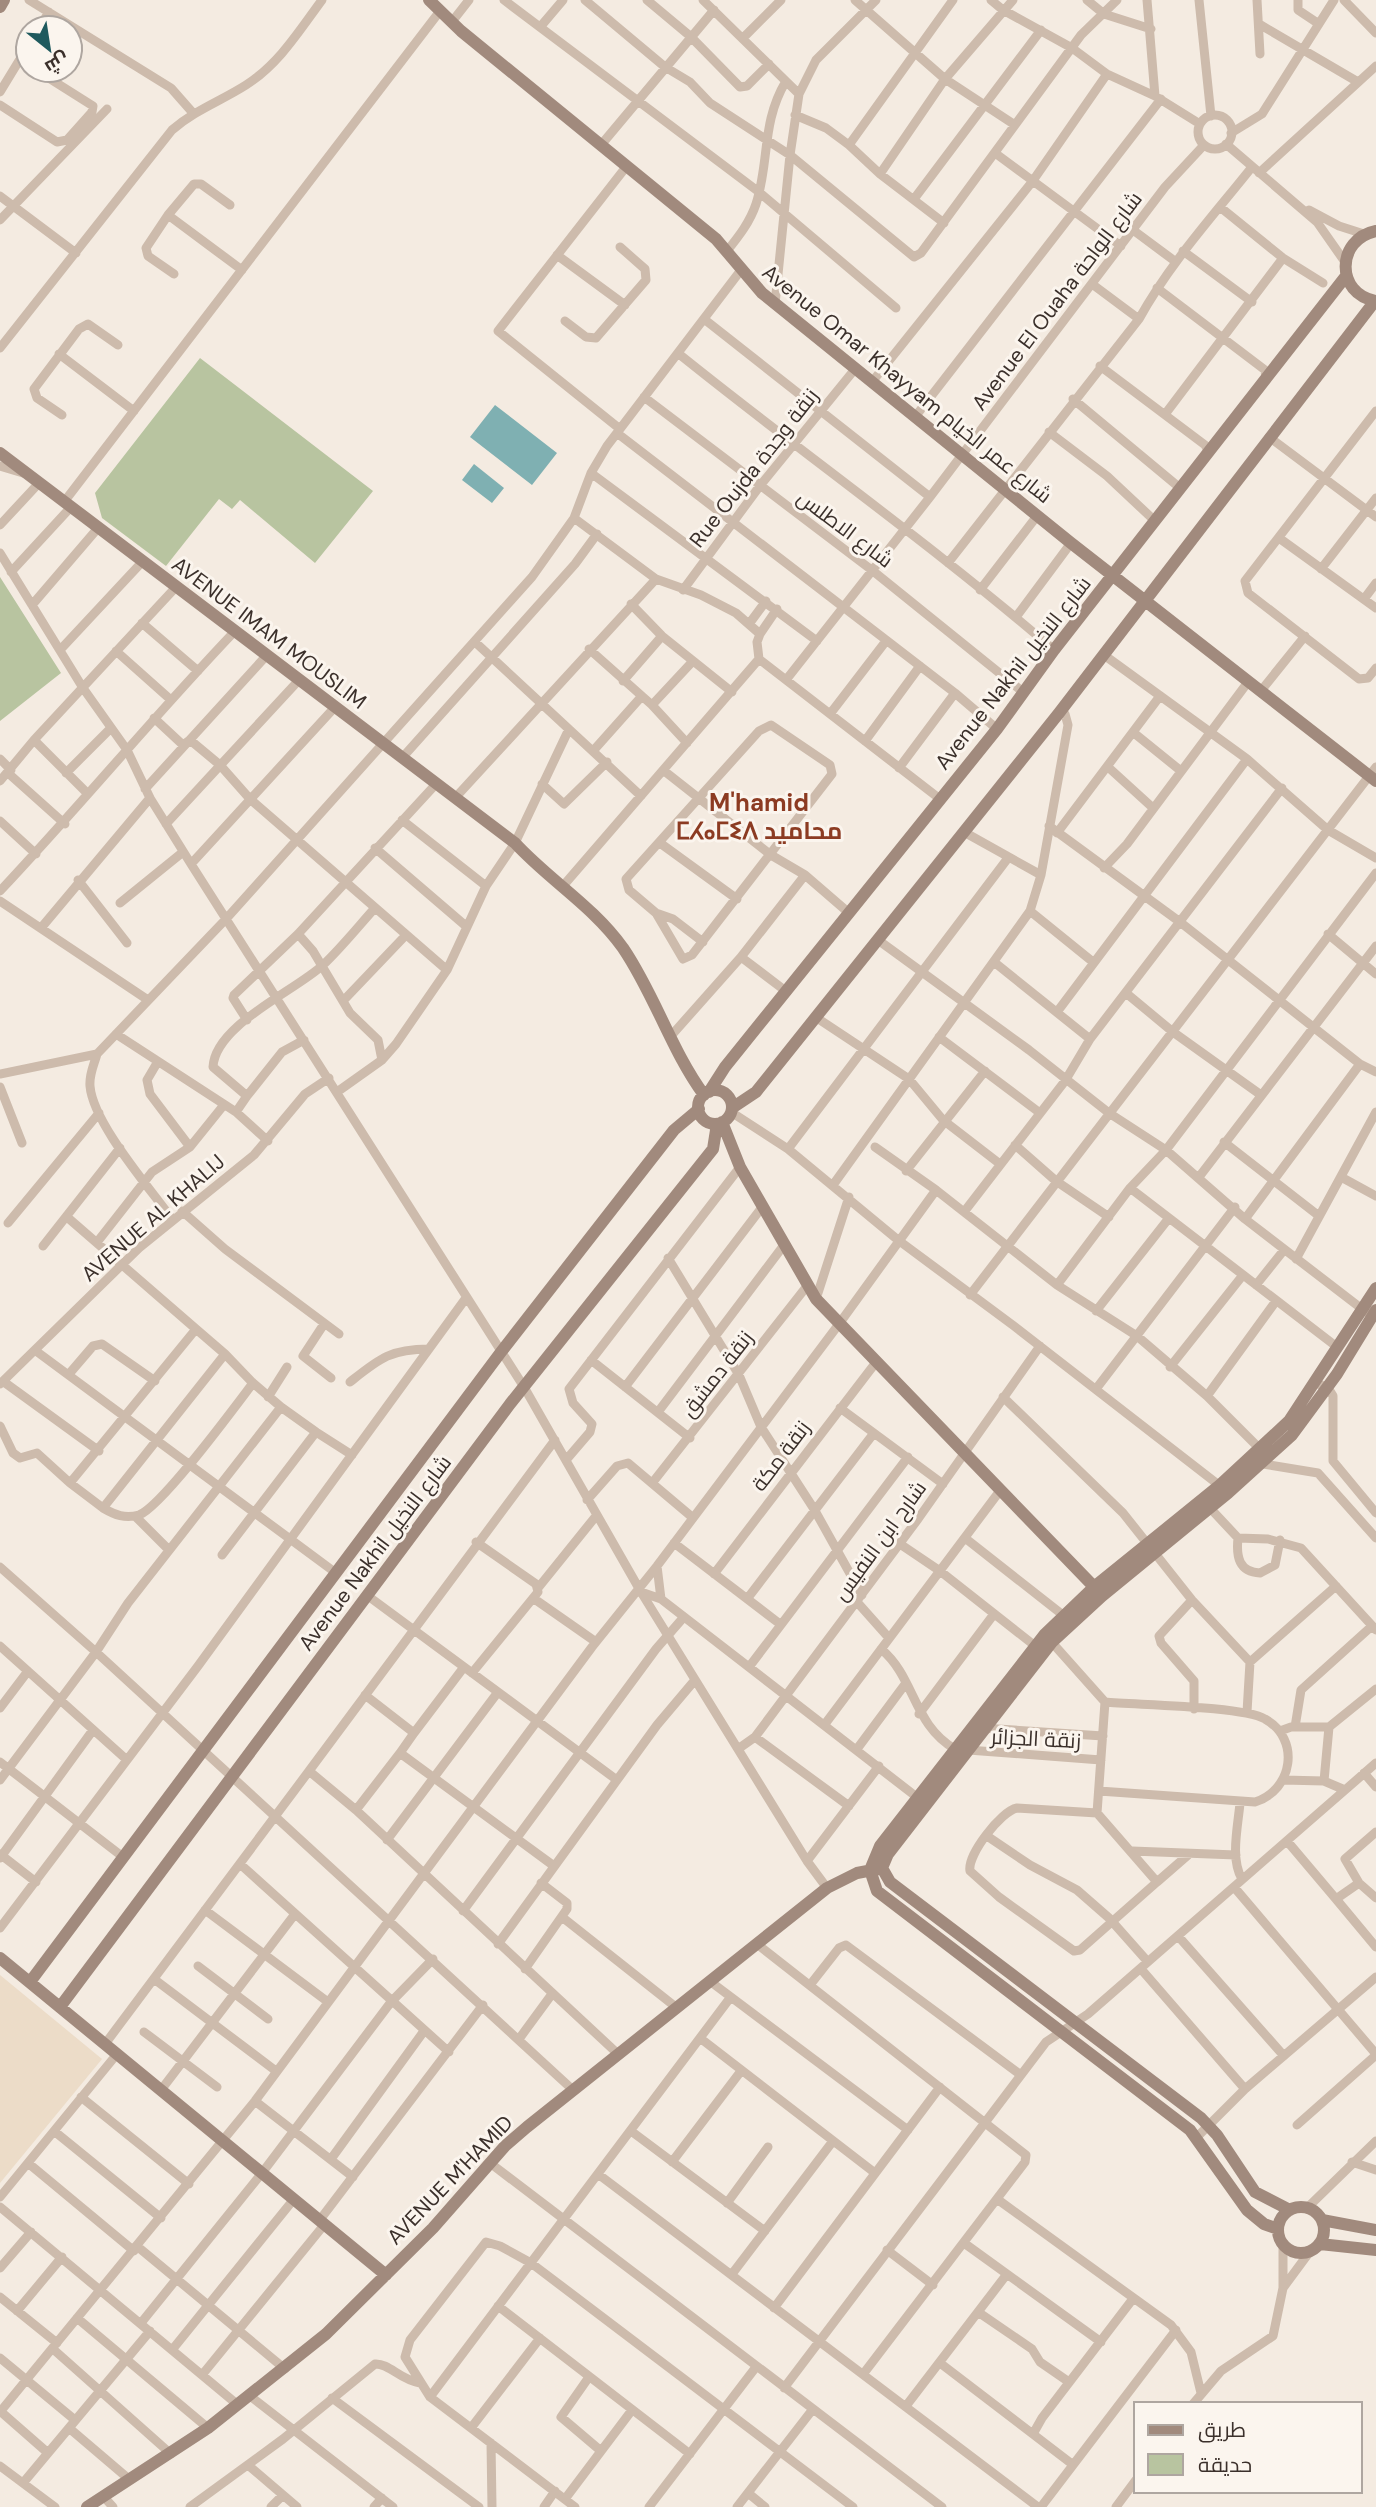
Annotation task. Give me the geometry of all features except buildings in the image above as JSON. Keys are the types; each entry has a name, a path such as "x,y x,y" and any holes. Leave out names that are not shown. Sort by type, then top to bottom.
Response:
{"street":[{"path":"0,7 4,0"},
{"path":"29,0 171,88 193,113"},
{"path":"0,348 172,130 193,113 261,74 282,54 322,0"},
{"name":"Avenue Omar Khayyam شارع عمر الخيام","path":"429,0 451,23 727,251 741,270 775,304 1260,692 1374,775"},
{"path":"451,23 469,0"},
{"path":"504,0 759,192 897,308"},
{"path":"541,26 563,0"},
{"path":"585,0 665,67 690,82 710,103 790,155 912,257 921,253 944,223 1081,35 1117,0"},
{"path":"646,0 690,36 740,87 747,86 769,64"},
{"path":"703,0 799,94"},
{"path":"743,38 781,0"},
{"path":"855,0 945,79 1015,125"},
{"path":"775,304 799,94 816,60 876,0"},
{"path":"849,145 953,0"},
{"path":"991,0 1003,10 1072,48 1107,74 1158,97 1200,124"},
{"path":"880,174 945,79 1013,0"},
{"path":"1087,0 1104,14 1151,29"},
{"path":"915,417 1074,214 1158,97 1147,0"},
{"path":"1199,0 1211,116"},
{"path":"1258,0 1261,54"},
{"path":"1298,0 1298,10 1319,24"},
{"path":"1231,133 1225,119 1211,116 1200,124 1198,135 1204,145 1214,149 1226,144 1231,133 1262,114 1334,0"},
{"path":"1344,0 1376,33"},
{"path":"600,145 714,10"},
{"path":"11,572 67,505 134,411 440,11"},
{"path":"1259,23 1358,82"},
{"path":"914,199 1041,30"},
{"path":"948,563 1073,399 1139,319 1183,251 1220,207 1256,170 1376,66"},
{"path":"0,92 14,74"},
{"path":"872,382 1032,182 1107,74"},
{"path":"727,251 747,224 759,192 772,107 786,81"},
{"path":"0,105 57,142 67,140 92,112 93,106 58,84"},
{"path":"0,220 107,109"},
{"path":"795,115 826,128 944,223"},
{"path":"1226,144 1317,222 1345,262"},
{"name":"Avenue El Ouaha شارع الواحة","path":"786,680 930,498 1165,187 1204,145"},
{"path":"995,153 1074,214 1121,246"},
{"path":"626,167 498,331 732,522 845,607 997,729"},
{"path":"174,274 148,256 146,248 168,215 194,184 201,184 230,205"},
{"path":"0,196 76,253"},
{"path":"1292,200 1339,226 1370,232"},
{"path":"1220,207 1283,258 1323,283"},
{"path":"168,215 242,270"},
{"path":"1133,230 1176,262"},
{"path":"715,1145 720,1123 756,1092 817,1018 1147,600 1375,301 1355,291 1346,276 1345,262 1353,243 1370,232"},
{"path":"565,321 586,337 596,338 646,280 647,273 620,247"},
{"path":"1183,251 1252,302"},
{"path":"557,256 625,305"},
{"path":"1166,412 1283,258"},
{"path":"172,1219 99,1113 90,1084 97,1054 226,919 532,577 574,518 591,473 618,431 741,270"},
{"name":"Avenue Nakhil شارع النخيل","path":"707,1093 725,1067 997,729 1113,573 1346,276"},
{"path":"1092,284 1139,319"},
{"path":"1157,288 1265,370 1266,380"},
{"path":"704,319 930,498"},
{"path":"62,415 34,393 36,385 79,329 88,324 118,345"},
{"path":"59,354 134,411"},
{"path":"679,354 793,446 948,563 1054,650"},
{"path":"1100,366 1166,412 1205,445 1209,452"},
{"name":"Rue Oujda زنقة وجدة","path":"684,590 732,522 855,369"},
{"name":"شارع الاطلس","path":"644,397 873,570 1023,692"},
{"path":"1073,399 1180,488"},
{"path":"1376,412 1245,581 1245,590 1359,678 1368,678 1376,668"},
{"path":"1049,432 1107,477 1154,521"},
{"path":"1269,437 1376,517"},
{"name":"AVENUE IMAM MOUSLIM","path":"0,453 514,843 537,867 594,913 624,949 647,987 689,1075 707,1093"},
{"path":"0,466 28,474"},
{"path":"591,473 817,641"},
{"path":"0,525 39,483"},
{"path":"1321,569 1376,498"},
{"path":"980,590 1037,516"},
{"path":"574,518 656,579 730,610 760,634"},
{"path":"32,605 98,528"},
{"path":"402,758 575,564 597,534"},
{"path":"1279,538 1376,608"},
{"path":"1016,617 1071,543"},
{"path":"0,553 83,688 127,750 148,793 183,852 523,1387 640,1590 807,1861 827,1888"},
{"path":"60,650 143,561"},
{"path":"455,798 656,579"},
{"path":"1364,599 1376,583"},
{"path":"0,781 34,740 176,587"},
{"path":"749,624 766,601"},
{"path":"631,604 662,636 732,692"},
{"path":"777,610 757,642 759,659 940,799"},
{"path":"142,623 198,671"},
{"path":"0,891 65,824 154,718 235,631"},
{"path":"623,681 662,636"},
{"path":"1260,692 1305,636"},
{"path":"830,714 886,641"},
{"path":"475,642 544,703 641,796"},
{"path":"589,649 652,705 687,743"},
{"path":"116,651 171,700"},
{"path":"41,928 190,740 267,655"},
{"path":"1104,655 1247,759 1328,830 1376,858"},
{"path":"563,886 759,659"},
{"path":"652,705 693,661"},
{"path":"865,741 920,666"},
{"path":"166,824 299,680"},
{"path":"1104,869 1248,682"},
{"path":"900,768 955,693"},
{"path":"593,751 642,696"},
{"path":"1053,830 1108,767 1160,696"},
{"path":"191,864 335,707"},
{"path":"832,1185 1030,911 1053,830 1069,725 1065,714 1059,713"},
{"path":"154,718 183,745 190,740"},
{"path":"766,726 776,726 833,769 830,780 737,899 692,955 683,959 656,913 629,890 625,883 660,843 766,726"},
{"path":"66,773 110,729"},
{"path":"337,1093 382,1060 447,970 486,886 514,843 569,729"},
{"path":"1134,733 1181,771"},
{"path":"34,740 88,794"},
{"path":"190,740 220,765 250,799 447,970"},
{"path":"0,759 65,824"},
{"path":"1057,1012 1247,759"},
{"path":"542,784 564,804 607,762"},
{"path":"1108,767 1153,808"},
{"path":"663,770 771,855 805,875 849,912"},
{"path":"970,1295 1328,830 1374,775"},
{"path":"247,1020 233,998 298,934 436,784"},
{"path":"964,1212 1065,1081 1090,1039 1283,788"},
{"path":"402,820 486,886"},
{"path":"0,821 36,854"},
{"path":"1053,830 1142,898 1180,922 1227,962 1279,999 1360,1064 1376,1072"},
{"path":"964,832 1041,875"},
{"path":"660,843 737,899"},
{"path":"375,848 467,927"},
{"path":"120,903 183,852"},
{"path":"788,1149 1009,858"},
{"path":"1057,1285 1130,1188 1166,1150 1376,873"},
{"path":"670,1037 741,957 805,875"},
{"path":"78,880 127,943"},
{"path":"0,901 148,1000"},
{"path":"247,1096 213,1067 223,1042 276,997 322,967 374,909"},
{"path":"1030,911 1093,962"},
{"path":"656,913 673,919 703,942"},
{"path":"298,934 343,1001 377,1040 382,1060"},
{"path":"1328,934 1376,974"},
{"path":"343,1001 405,936"},
{"path":"878,940 1029,1050 1065,1081 1166,1150 1245,1219 1372,1314"},
{"path":"1199,1177 1376,946"},
{"path":"741,957 787,992"},
{"path":"994,962 1090,1039"},
{"path":"1126,993 1173,1032 1261,1095"},
{"path":"817,1018 909,1079 943,1120 1000,1164"},
{"path":"116,1034 236,1112 268,1141"},
{"path":"939,1037 1040,1113"},
{"path":"236,1112 282,1052 304,1040"},
{"path":"0,1074 97,1054"},
{"path":"157,1063 147,1080 150,1094 190,1147"},
{"path":"1245,1219 1360,1064"},
{"path":"906,1171 943,1120 985,1071"},
{"name":"AVENUE AL KHALIJ","path":"2,1383 172,1219 268,1141 305,1094 329,1079"},
{"path":"0,1087 22,1143"},
{"path":"720,1123 705,1120 699,1109 707,1093 724,1093 732,1110 788,1149 898,1240 1224,1489"},
{"path":"98,1241 152,1172 190,1147 223,1106"},
{"name":"Avenue Nakhil شارع النخيل","path":"30,1982 501,1352 674,1130 699,1109"},
{"path":"1296,1259 1376,1112"},
{"path":"8,1223 99,1113"},
{"path":"720,1123 740,1167 816,1298 999,1492 1098,1591"},
{"path":"715,1145 722,1140 729,1142"},
{"path":"1224,1142 1319,1216"},
{"name":"Avenue Nakhil شارع النخيل","path":"60,2007 523,1387 715,1145"},
{"path":"1015,1145 1056,1181 1109,1217"},
{"path":"875,1147 936,1190 1057,1285 1137,1336 1206,1396 1261,1450"},
{"path":"43,1246 121,1148"},
{"path":"566,1460 590,1432 592,1424 568,1396 569,1389 740,1167"},
{"path":"1341,1177 1376,1196"},
{"path":"1130,1188 1337,1348"},
{"path":"48,2453 0,2412 255,2101 596,1642 640,1590 839,1324 936,1190"},
{"path":"816,1298 849,1197"},
{"path":"625,1387 763,1206"},
{"path":"1096,1389 1235,1208"},
{"path":"182,1211 225,1249 339,1335"},
{"path":"67,1217 124,1264 281,1407 352,1455"},
{"path":"1096,1311 1168,1218"},
{"path":"658,1412 785,1245"},
{"path":"1256,1285 1284,1250"},
{"path":"668,1258 739,1375 761,1427 837,1549 860,1599 889,1638"},
{"path":"1170,1367 1243,1275"},
{"name":"زنقة دمشق","path":"653,1482 807,1286"},
{"path":"1278,2229 1255,2218 1238,2201 1197,2137 877,1891 876,1869 880,1846 955,1749 979,1728 1049,1638 1098,1591 1256,1462 1292,1436 1322,1385 1372,1314 1376,1287"},
{"path":"0,1928 163,1713 466,1298"},
{"path":"1206,1396 1276,1301"},
{"path":"1256,1462 1261,1450 1322,1385 1337,1348 1372,1314"},
{"path":"324,1324 303,1356 331,1378"},
{"path":"71,1483 196,1329"},
{"path":"69,1374 93,1346 102,1344 155,1381"},
{"name":"شارح ابن النفيس","path":"738,1749 755,1737 860,1599 1040,1346"},
{"path":"350,1382 384,1354 408,1349 429,1349"},
{"path":"36,1351 336,1573"},
{"path":"103,1508 225,1354"},
{"path":"591,1360 690,1438"},
{"name":"زنقة مكة","path":"714,1574 877,1361"},
{"path":"268,1396 287,1367"},
{"path":"2,1383 99,1451"},
{"path":"0,1426 13,1452 20,1458 37,1453 103,1508 116,1516 135,1516 152,1506 190,1464 253,1383"},
{"path":"1322,1385 1333,1396 1333,1461 1376,1513"},
{"path":"1003,1397 1123,1513 1192,1600 1250,1662"},
{"path":"0,1780 96,1652 128,1603 281,1407"},
{"path":"840,1408 943,1484"},
{"path":"222,1555 316,1432"},
{"path":"747,1600 874,1433"},
{"path":"105,2044 476,1542 555,1440"},
{"path":"749,1667 908,1457"},
{"path":"1318,1473 1333,1461"},
{"path":"587,1500 608,1474 623,1462 635,1467 692,1517"},
{"path":"1256,1462 1318,1473 1376,1538"},
{"path":"1150,1549 1210,1508 1224,1489"},
{"path":"825,1724 999,1492"},
{"path":"1210,1508 1238,1538 1240,1563 1245,1569 1261,1573 1275,1565 1280,1540"},
{"path":"135,1516 169,1550"},
{"path":"356,1810 414,1733 533,1598 538,1588 596,1516"},
{"path":"965,1538 1068,1619"},
{"path":"1238,1538 1280,1540 1301,1548 1374,1628 1301,1690 1295,1727"},
{"path":"476,1542 538,1588"},
{"path":"674,1543 780,1625"},
{"path":"900,1544 940,1571 1039,1649"},
{"path":"657,1566 660,1599"},
{"path":"0,1567 233,1776 573,2090"},
{"path":"1247,1712 1250,1662 1336,1586"},
{"path":"640,1590 660,1599 788,1695 918,1798"},
{"path":"368,1596 617,1780"},
{"path":"533,1598 596,1642"},
{"path":"1192,1600 1159,1636 1161,1643 1194,1681 1194,1709"},
{"path":"919,1714 995,1615"},
{"path":"463,1911 683,1618"},
{"path":"1049,1638 1105,1702 1247,1712 1265,1718 1280,1731 1289,1757 1283,1780 1268,1797 1240,1803 1099,1791"},
{"path":"0,1646 127,1760"},
{"path":"881,1649 896,1662 919,1714 943,1742 955,1749"},
{"path":"0,1708 28,1671"},
{"path":"498,1944 617,1780 695,1680"},
{"path":"857,1749 906,1683"},
{"path":"1280,1731 1295,1727 1329,1727 1376,1689"},
{"path":"387,1840 498,1692"},
{"path":"365,1695 414,1733"},
{"path":"1097,1813 1105,1702"},
{"path":"1324,1781 1329,1727"},
{"path":"876,1869 968,1752 979,1728"},
{"name":"زنقة الجزائر","path":"979,1728 1103,1737"},
{"path":"36,1882 1,1856 93,1730"},
{"path":"755,1737 849,1806"},
{"name":"زنقة الجزائر","path":"955,1749 1101,1760"},
{"path":"400,1753 554,1866"},
{"path":"0,1762 123,1857"},
{"path":"784,2388 1046,2042 1075,2023 1141,1969 1376,1763"},
{"path":"807,1861 879,1766"},
{"path":"309,1771 356,1810 618,2054"},
{"path":"1364,1773 1376,1787"},
{"path":"1283,1780 1324,1781 1345,1790"},
{"path":"1240,1803 1236,1855 1237,1870 1242,1880"},
{"path":"1157,1882 1097,1813 1011,1809 969,1862 972,1875 1072,1950 1080,1950 1113,1922 1188,1854"},
{"path":"1376,1832 1345,1859 1359,1883 1376,1898"},
{"path":"987,1836 1030,1865 1077,1889 1113,1922 1148,1962"},
{"path":"1287,1841 1376,1947"},
{"path":"1132,1852 1236,1855"},
{"path":"240,1864 449,2052"},
{"path":"876,1869 1209,2125 1255,2192 1290,2210 1307,2208 1376,2141"},
{"name":"AVENUE M'HAMID","path":"87,2507 171,2454 285,2369 386,2275 520,2133 573,2090 827,1888 845,1877 876,1869"},
{"path":"524,1969 568,1909 566,1903 541,1883"},
{"path":"1336,1899 1359,1883"},
{"path":"1234,1887 1376,2055 1297,2125"},
{"path":"205,1910 328,2002"},
{"path":"161,2090 295,1914"},
{"path":"562,1917 677,2008"},
{"path":"1178,1936 1284,2056"},
{"path":"757,1944 1023,2151 1027,2158 864,2373"},
{"path":"810,1985 839,1948 846,1945 1021,2075"},
{"path":"0,1958 386,2275"},
{"path":"141,2323 262,2174 391,2002 433,1959"},
{"path":"198,1966 268,2019"},
{"path":"1141,1969 1245,2090"},
{"path":"1197,2137 1245,2090 1376,1978"},
{"path":"154,1979 276,2071"},
{"path":"711,1982 908,2130"},
{"path":"519,2039 552,1994"},
{"path":"430,2397 730,1998"},
{"path":"202,2375 322,2223 353,2177 483,2005"},
{"path":"331,2159 424,2031"},
{"path":"144,2032 217,2087"},
{"path":"700,2038 875,2173"},
{"path":"0,2197 117,2054"},
{"path":"672,2162 741,2071"},
{"path":"774,2308 940,2087"},
{"path":"81,2097 188,2184"},
{"path":"255,2101 353,2177"},
{"path":"54,2131 161,2218"},
{"path":"631,2131 765,2231"},
{"path":"732,2274 833,2141"},
{"path":"727,2203 768,2147"},
{"path":"1352,2162 1376,2170"},
{"path":"28,2163 285,2369"},
{"path":"490,2163 942,2507"},
{"path":"598,2174 1039,2507 1176,2330"},
{"path":"172,2350 293,2199"},
{"path":"997,2199 1176,2330 1191,2352 1201,2393"},
{"path":"0,2207 238,2405"},
{"path":"1307,2208 1322,2220 1376,2230"},
{"path":"1195,2402 1221,2371 1273,2336 1283,2288 1283,2244 1278,2229 1282,2217 1290,2210"},
{"path":"1283,2288 1315,2247 1324,2231 1322,2220"},
{"path":"0,2268 31,2232"},
{"path":"575,2507 430,2397 405,2357 406,2346 486,2242 492,2242 531,2263 853,2507"},
{"path":"964,2243 1101,2342"},
{"path":"1283,2244 1296,2252 1315,2247 1376,2249"},
{"path":"887,2250 933,2285"},
{"path":"17,2311 62,2257"},
{"path":"906,2406 1007,2274"},
{"path":"0,2297 55,2346 99,2392 171,2454"},
{"path":"1033,2434 1132,2300"},
{"path":"498,2306 690,2454"},
{"path":"978,2312 1032,2349 1040,2362 1069,2382"},
{"path":"77,2318 208,2428"},
{"path":"23,2483 150,2331"},
{"path":"471,2428 540,2337"},
{"path":"0,2358 130,2480"},
{"path":"190,2507 294,2430 379,2362 405,2381 420,2383"},
{"path":"940,2363 1072,2464"},
{"path":"649,2507 756,2367"},
{"path":"589,2377 561,2417 601,2451"},
{"path":"250,2396 393,2507"},
{"path":"332,2398 479,2507"},
{"path":"737,2507 813,2409"},
{"path":"565,2499 632,2410"},
{"path":"491,2443 492,2507"},
{"path":"248,2465 297,2507"},
{"path":"0,2466 55,2507"},
{"path":"1116,2507 1134,2483"},
{"path":"544,2507 555,2491"},
{"path":"748,2493 765,2507"},
{"path":"271,2507 283,2495"},
{"path":"104,2497 113,2507"},
{"path":"374,2507 382,2498"}],"green space":[{"path":"200,358 373,491 315,563 240,500 232,509 219,499 166,566 102,518 95,493"},
{"path":"0,577 61,673 0,721"}],"shaded area":[{"path":"0,1975 102,2059 0,2183"}],"water":[{"path":"495,405 557,453 532,485 470,437"},
{"path":"474,464 504,488 492,503 462,480"}],"district":[{"name":"M'hamid ⵎⵃⴰⵎⵉⴷ محاميد","path":"759,816"}]}
